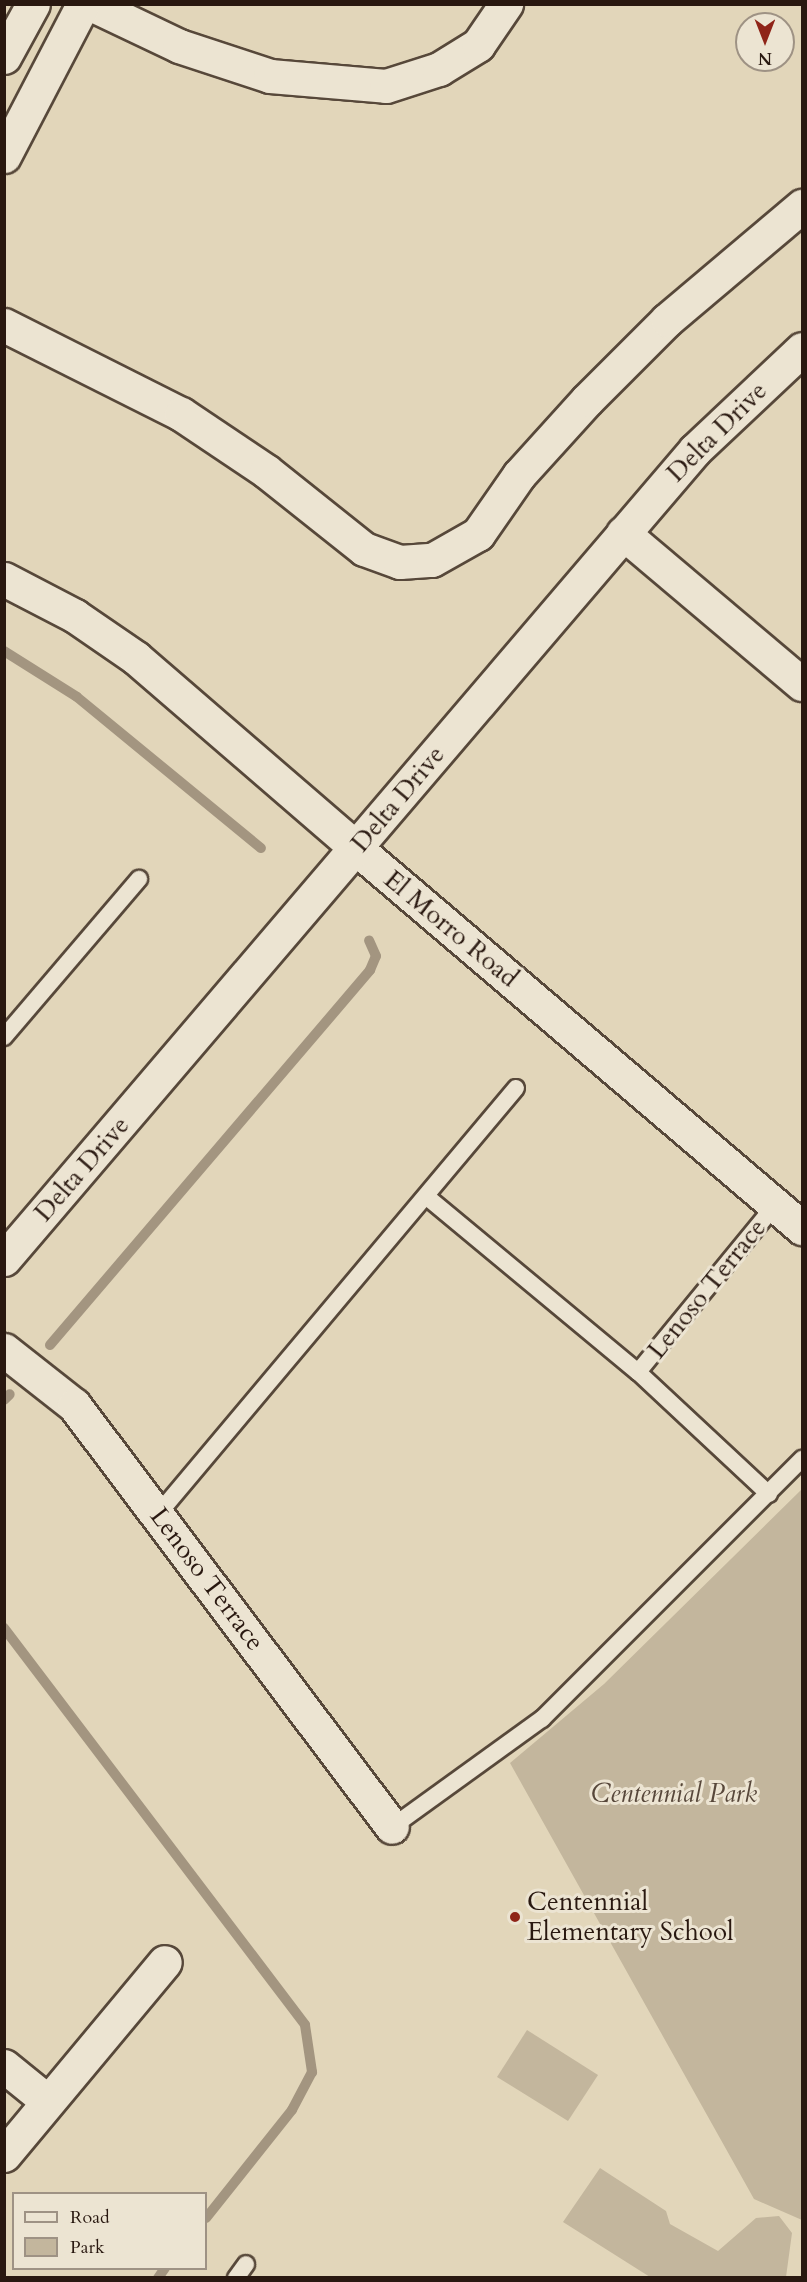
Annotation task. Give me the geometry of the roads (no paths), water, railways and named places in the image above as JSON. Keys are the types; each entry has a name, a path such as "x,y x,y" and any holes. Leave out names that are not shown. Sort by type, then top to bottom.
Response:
{"street":[{"path":"4,57 33,4"},
{"path":"4,156 83,4"},
{"path":"91,4 179,46 270,76 386,87 440,69 478,45 506,4"},
{"path":"4,325 181,414 266,471 364,549 400,562 432,560 478,534 519,476 587,400 667,320 802,206"},
{"name":"Delta Drive","path":"4,1259 357,849 695,450 802,349"},
{"path":"623,533 802,684"},
{"name":"El Morro Road","path":"4,579 75,616 136,658 802,1228"},
{"name":"Lenoso Terrace","path":"4,1350 74,1405 159,1513 392,1827"},
{"path":"4,2155 46,2100 165,1962"},
{"path":"4,2066 46,2100"}],"lane":[{"path":"4,1038 139,879"},
{"path":"159,1513 427,1197 516,1088"},
{"path":"427,1197 638,1372 769,1494"},
{"name":"Lenoso Terrace","path":"638,1372 775,1205"},
{"path":"392,1827 542,1719 802,1459"},
{"path":"236,2277 246,2264"}],"waterway":[{"path":"4,651 77,697 261,848"},
{"path":"50,1345 370,970 376,956 369,940"},
{"path":"4,1400 10,1394"},
{"path":"4,1628 305,2025 312,2072 292,2110 207,2217"},
{"path":"158,2278 164,2270"}],"place":[{"name":"Centennial Elementary School","path":"515,1917"}],"park label":[{"name":"Centennial Park","path":"674,1794"}]}
